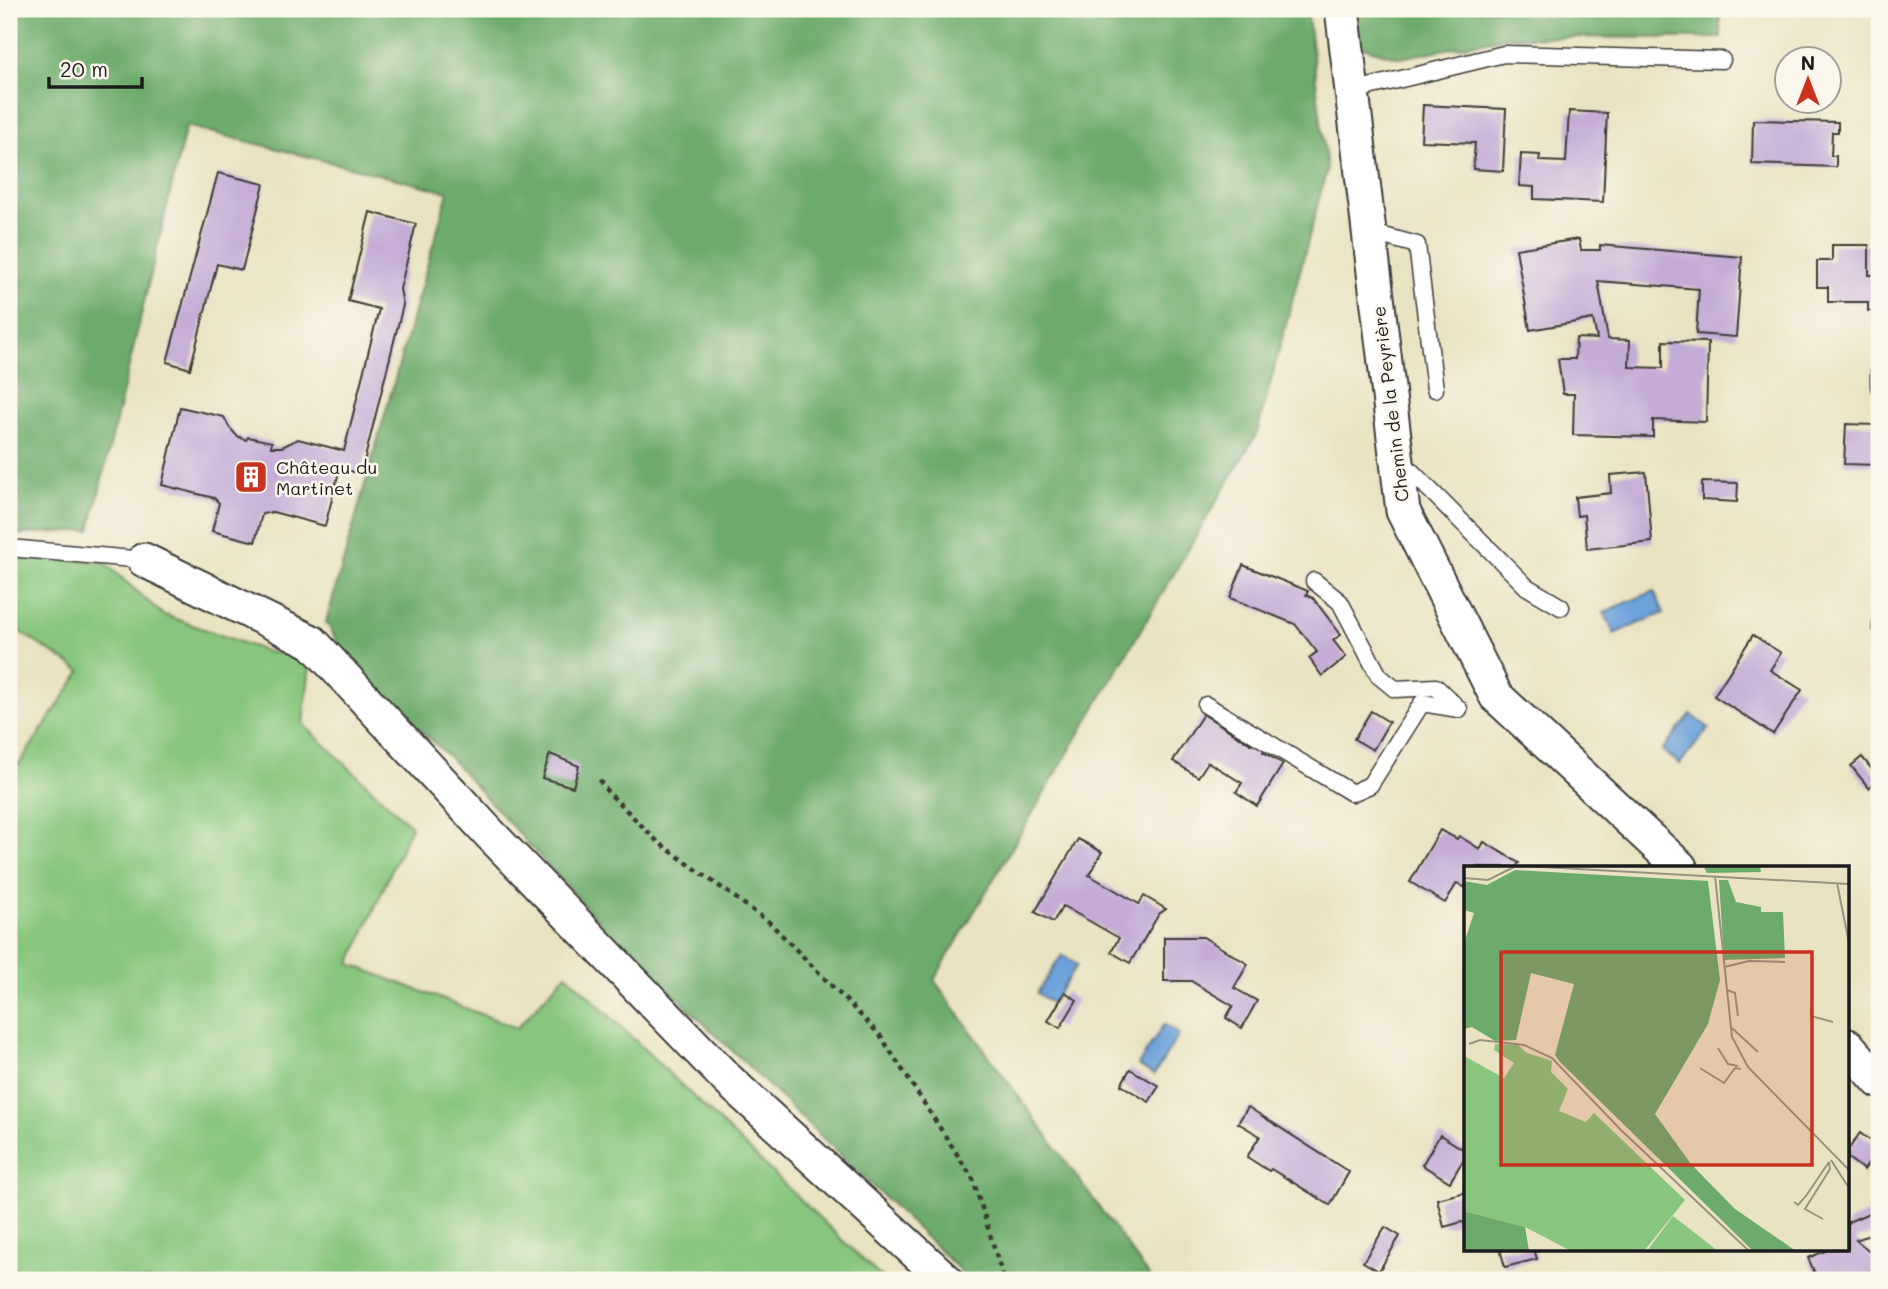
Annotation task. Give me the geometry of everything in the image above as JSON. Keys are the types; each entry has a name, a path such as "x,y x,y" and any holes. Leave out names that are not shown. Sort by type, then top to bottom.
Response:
{"street":[{"name":"Chemin de la Peyrière","path":"1342,9 1403,511 1496,696 1679,866"},
{"path":"144,561 312,642 490,834 727,1079 946,1280"},
{"path":"1850,1048 1879,1081"}],"lane":[{"path":"1352,91 1504,54 1722,60"},
{"path":"1369,232 1417,245 1436,389"},
{"path":"1879,370 1879,387"},
{"path":"1396,456 1527,587 1561,607"},
{"path":"9,548 144,561"},
{"path":"1206,705 1352,793 1370,785 1422,703 1459,709 1436,687 1395,688 1379,676 1340,603 1314,581"}],"path":[{"path":"599,780 658,842 769,922 880,1035 973,1179 1004,1280"}],"green space":[{"path":"9,9 1307,9 1327,169 1257,433 934,980 1152,1280 970,1280 603,926 448,756 350,663 326,622 448,192 186,126 90,530 9,535"},
{"path":"1351,9 1719,9 1721,38 1508,37 1400,58 1355,45"},
{"path":"9,558 104,562 162,614 268,652 311,658 303,724 411,826 350,964 517,1028 566,974 884,1280 9,1280 9,759 19,764 81,671 9,625"}],"water":[{"path":"1654,591 1664,613 1614,634 1604,612"},
{"path":"1691,714 1709,728 1680,764 1662,750"},
{"path":"1062,955 1077,965 1052,1003 1037,993"},
{"path":"1164,1024 1179,1034 1154,1075 1138,1065"}],"building":[{"path":"1423,105 1506,109 1503,171 1473,169 1475,143 1421,141"},
{"path":"1569,111 1607,113 1603,202 1534,199 1534,187 1519,186 1521,154 1540,155 1539,161 1566,162"},
{"path":"1753,120 1838,122 1838,132 1832,132 1831,156 1836,156 1836,167 1752,164"},
{"path":"218,173 264,184 242,270 217,264 190,369 167,362"},
{"name":"Château du Martinet","path":"370,212 416,224 400,289 403,305 361,474 340,468 325,526 273,512 262,514 255,542 212,531 219,503 214,498 162,485 180,407 224,417 237,436 246,440 248,437 272,442 271,447 282,447 298,439 344,451 379,309 348,301"},
{"path":"1579,239 1581,250 1600,250 1600,245 1742,257 1736,337 1696,334 1699,289 1598,281 1608,339 1630,340 1629,367 1663,368 1663,341 1708,342 1706,422 1653,420 1653,437 1573,435 1574,394 1563,394 1558,359 1575,359 1576,338 1597,339 1593,319 1530,330 1516,249"},
{"path":"1832,245 1869,245 1869,275 1879,275 1879,311 1868,311 1868,302 1828,302 1828,287 1817,287 1817,261 1832,261"},
{"path":"1876,409 1879,409 1879,465 1844,464 1846,424 1875,425"},
{"path":"1646,472 1652,542 1587,549 1584,515 1577,516 1575,497 1611,493 1610,475"},
{"path":"1702,482 1738,483 1737,502 1702,500"},
{"path":"1243,565 1308,591 1306,595 1313,598 1341,635 1333,640 1346,657 1322,676 1309,658 1317,652 1295,624 1230,598"},
{"path":"1874,611 1879,611 1879,631 1872,630"},
{"path":"1753,635 1781,653 1770,670 1802,690 1773,734 1714,696"},
{"path":"1371,711 1389,722 1373,750 1354,739"},
{"path":"1203,714 1251,744 1256,736 1268,743 1263,752 1283,764 1257,806 1236,792 1242,783 1208,762 1198,777 1173,761"},
{"path":"550,754 579,766 573,787 542,778"},
{"path":"1862,757 1879,778 1869,788 1851,766"},
{"path":"1440,830 1457,839 1459,836 1480,849 1484,842 1519,863 1517,866 1464,866 1464,887 1457,883 1445,903 1410,882"},
{"path":"1078,839 1102,852 1089,875 1139,904 1144,896 1166,909 1159,914 1130,963 1111,952 1119,938 1063,906 1053,922 1035,912"},
{"path":"1164,937 1203,937 1248,964 1234,988 1257,1001 1242,1028 1226,1018 1233,1006 1191,981 1164,981"},
{"path":"1065,992 1077,1000 1060,1028 1048,1021"},
{"path":"1130,1069 1159,1086 1149,1102 1121,1085"},
{"path":"1248,1107 1349,1172 1330,1205 1247,1157 1260,1136 1238,1123"},
{"path":"1860,1133 1879,1147 1864,1170 1850,1160 1850,1147"},
{"path":"1440,1135 1464,1150 1464,1158 1450,1182 1422,1165"},
{"path":"1464,1192 1464,1223 1444,1227 1437,1199"},
{"path":"1869,1213 1877,1232 1856,1240 1879,1259 1879,1280 1818,1280 1808,1258 1828,1250 1850,1250 1850,1221"},
{"path":"1385,1227 1400,1236 1379,1271 1363,1262"},
{"path":"1500,1250 1534,1250 1537,1259 1505,1267"}],"place":[{"name":"Château du Martinet","path":"251,477"}]}
